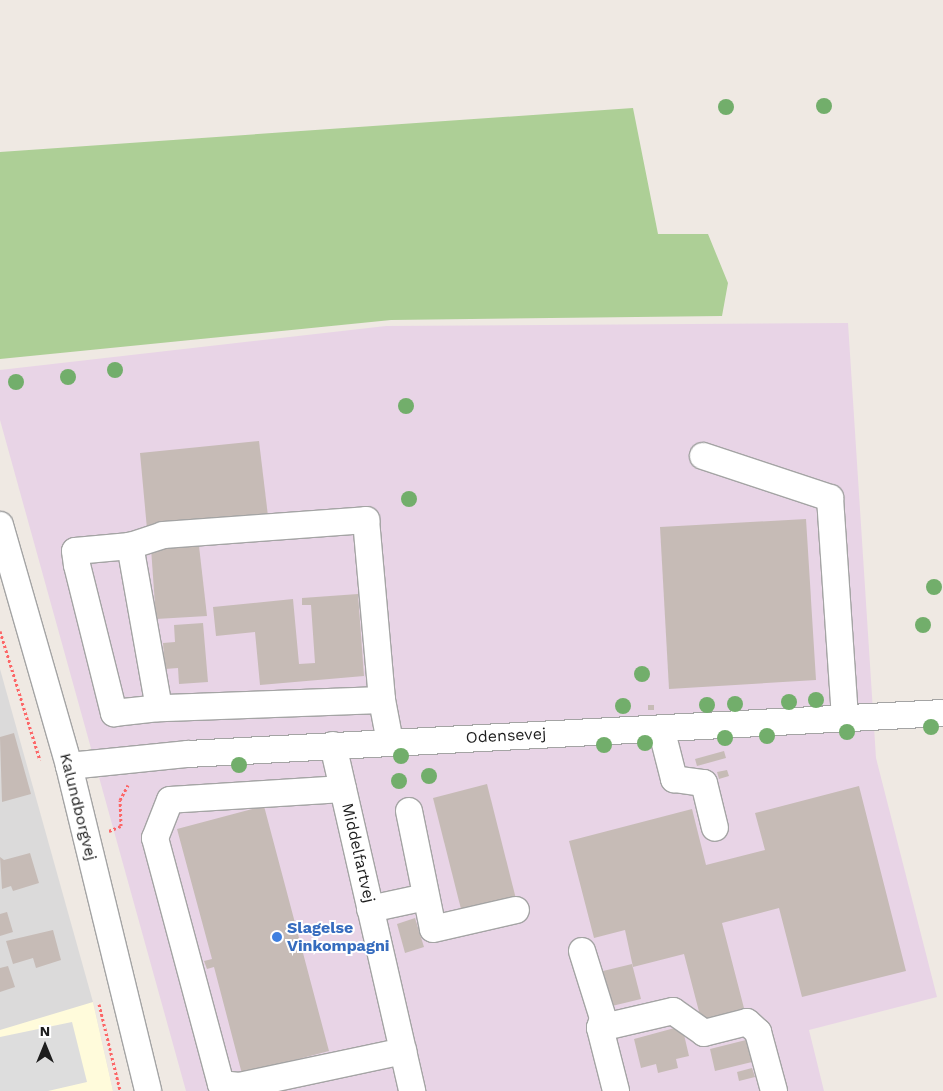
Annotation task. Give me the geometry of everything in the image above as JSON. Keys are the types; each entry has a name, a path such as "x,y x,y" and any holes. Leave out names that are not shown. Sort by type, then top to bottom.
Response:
{"street":[{"path":"702,456 830,498 845,718"},
{"path":"382,700 159,708 114,713 76,565 75,551 130,546 163,535 366,520 382,700 390,742"},
{"name":"Kalundborgvej","path":"0,525 69,766 148,1091"},
{"path":"130,546 159,708"},
{"name":"Odensevej","path":"69,766 188,754 333,745 943,713"},
{"path":"661,728 674,779 704,783 715,828"},
{"name":"Middelfartvej","path":"333,745 411,1084"},
{"path":"343,789 170,800 155,838 221,1084 239,1086 403,1051"},
{"path":"408,811 433,929 516,910"},
{"path":"370,909 426,897"},
{"path":"582,951 603,1018 600,1028 616,1091"},
{"path":"600,1028 673,1011 704,1034 747,1022 758,1032 774,1091"}],"path":[{"path":"0,631 40,762"},
{"path":"98,996 121,1091"}],"shaded area":[{"path":"848,323 876,758 937,997 809,1030 824,1091 186,1091 0,420 0,370 386,326"},
{"path":"0,669 93,1002 113,1091 0,1091"},
{"path":"93,1002 113,1091 0,1091 0,1030"},
{"path":"72,1022 87,1082 48,1091 0,1091 0,1037"}],"green space":[{"path":"633,108 658,234 708,234 728,283 722,316 391,320 0,359 0,152"}],"building":[{"path":"259,441 268,516 147,529 140,453"},
{"path":"806,519 816,680 669,689 660,527"},
{"path":"199,546 207,616 156,619 151,548"},
{"path":"358,594 364,676 260,685 255,632 216,636 213,607 293,599 299,664 315,663 311,605 302,605 302,598"},
{"path":"203,623 208,682 179,684 178,668 165,669 163,643 175,642 174,625"},
{"path":"648,705 654,705 654,710 648,710"},
{"path":"14,733 31,794 2,802 0,737"},
{"path":"724,751 726,758 697,766 695,759"},
{"path":"727,770 729,776 719,779 717,772"},
{"path":"487,784 517,903 463,917 433,798"},
{"path":"859,786 906,971 802,997 779,908 722,923 745,1012 702,1023 684,954 633,967 625,930 594,938 569,841 692,809 706,865 765,850 755,813"},
{"path":"264,806 329,1051 242,1074 214,967 207,969 204,961 212,959 177,829"},
{"path":"30,853 39,883 13,891 11,886 2,889 0,857 4,860"},
{"path":"7,912 13,932 0,936 0,914"},
{"path":"415,918 424,947 405,953 397,924"},
{"path":"53,930 61,960 36,968 33,958 13,964 6,941"},
{"path":"632,964 641,999 612,1006 603,971"},
{"path":"8,966 15,987 0,992 0,968"},
{"path":"682,1026 689,1056 676,1059 678,1068 658,1073 656,1064 641,1068 634,1039"},
{"path":"750,1039 756,1061 715,1071 710,1049"},
{"path":"752,1068 755,1077 739,1081 737,1072"}],"place":[{"name":"Slagelse Vinkompagni","path":"277,937"}]}
